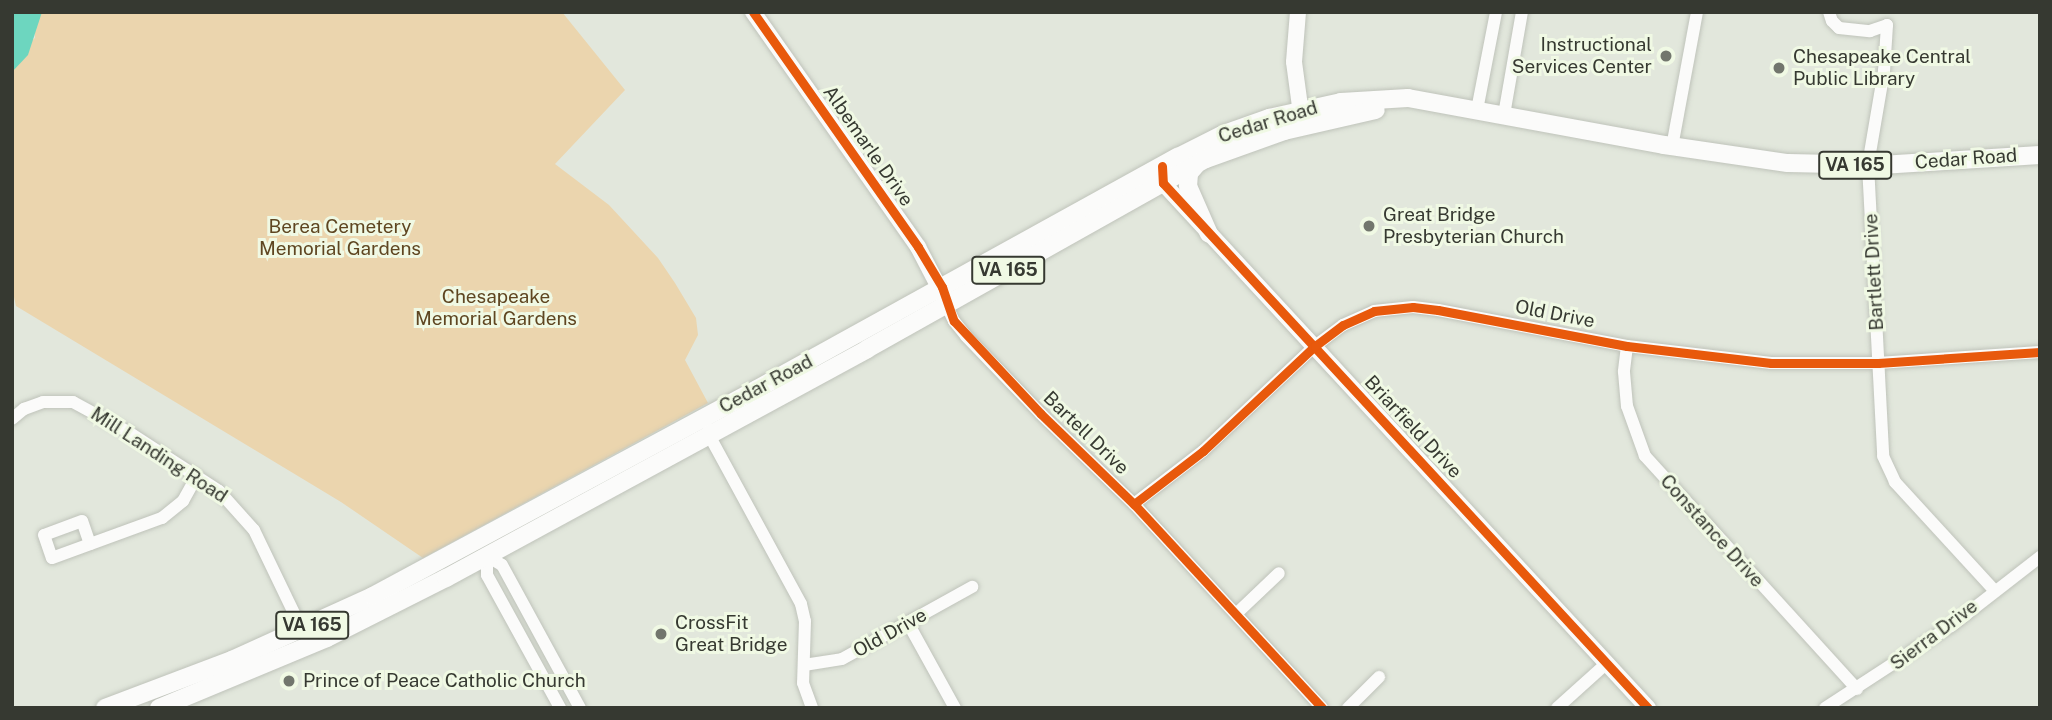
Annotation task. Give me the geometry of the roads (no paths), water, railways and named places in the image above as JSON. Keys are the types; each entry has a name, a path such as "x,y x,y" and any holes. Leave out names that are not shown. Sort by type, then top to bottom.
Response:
{"main road":[{"name":"Cedar Road","path":"159,708 305,638 487,556 709,435 944,295 1162,175 1224,134 1301,117 1421,108 1434,104 1672,147 1788,163 1868,165 2040,155"},
{"name":"Cedar Road","path":"1162,175 1196,165 1301,117"},
{"path":"1196,165 1189,173 1188,186 1209,234"},
{"name":"Cedar Road","path":"105,708 305,638 446,557 709,414 944,295"},
{"path":"446,557 487,556 488,547 496,539 575,496 608,469"}],"street":[{"name":"Albemarle Drive","path":"753,12 883,196 944,295"},
{"path":"1298,12 1293,47 1301,117"},
{"path":"1477,110 1496,12"},
{"path":"1504,115 1522,12"},
{"path":"1672,147 1698,12"},
{"name":"Bartlett Drive","path":"1829,12 1832,21 1839,28 1870,31 1887,25 1884,71 1868,165 1883,456 1895,482 1994,590"},
{"name":"Briarfield Drive","path":"1162,175 1209,234 1648,708"},
{"name":"Bartell Drive","path":"944,295 954,321 966,336 1134,505 1322,708"},
{"name":"Old Drive","path":"1134,505 1203,451 1315,346 1354,319 1374,312 1413,307 1627,346 1771,363 1878,363 2040,352"},
{"name":"Constance Drive","path":"1627,346 1624,372 1627,406 1645,456 1857,689"},
{"name":"Mill Landing Road","path":"12,419 24,409 43,402 73,402 197,475 230,500 247,519 265,549 305,638"},
{"path":"709,414 709,435 801,604 805,621 804,692 811,708"},
{"path":"90,544 162,518 183,502 197,475"},
{"path":"487,556 488,575 560,708"},
{"path":"487,556 502,565 580,708"},
{"name":"Sierra Drive","path":"1825,708 1951,626 1994,590 2040,557"},
{"path":"1236,614 1279,573"},
{"name":"Old Drive","path":"804,665 842,659 972,587"},
{"path":"908,623 955,708"},
{"path":"1557,708 1607,663"},
{"path":"1348,708 1378,677"}],"place":[{"name":"Instructional Services Center","path":"1666,56"},
{"name":"Chesapeake Central Public Library","path":"1779,68"},
{"name":"Great Bridge Presbyterian Church","path":"1369,226"},
{"name":"CrossFit Great Bridge","path":"661,634"},
{"name":"Prince of Peace Catholic Church","path":"289,681"}],"park label":[{"name":"Berea Cemetery Memorial Gardens","path":"340,238"},
{"name":"Chesapeake Memorial Gardens","path":"496,308"}]}
